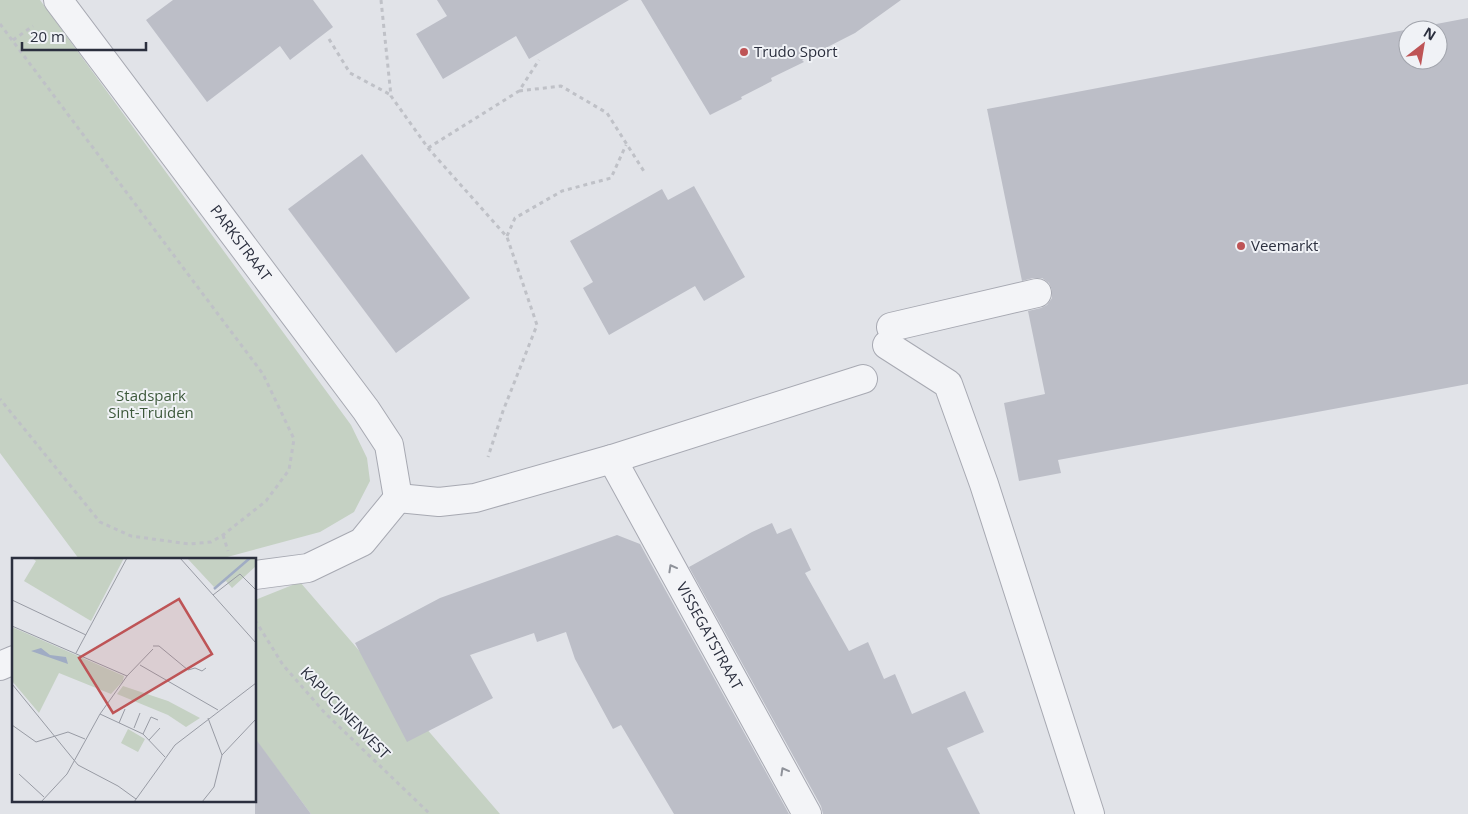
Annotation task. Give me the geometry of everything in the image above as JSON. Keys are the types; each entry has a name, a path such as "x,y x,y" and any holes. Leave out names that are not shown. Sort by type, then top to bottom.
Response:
{"street":[{"name":"PARKSTRAAT","path":"58,0 366,410 389,445 398,498"},
{"path":"1037,293 889,336 948,384 984,484 1090,814"},
{"path":"256,576 308,568 362,542 398,498 439,502 475,498 612,459 863,379"},
{"name":"VISSEGATSTRAAT","path":"612,459 807,814"},
{"path":"0,666 12,661"}],"path":[{"path":"381,0 391,96"},
{"path":"0,24 263,374 294,439 289,470 266,501 223,535 211,542 189,544 131,536 100,522 0,399"},
{"path":"329,39 350,74 391,96 428,148 507,236 537,325 503,411 475,498"},
{"path":"428,148 519,90 539,60"},
{"path":"519,90 561,86 607,113 645,173"},
{"path":"507,236 515,218 562,192 610,178 627,144"},
{"path":"223,535 229,558"},
{"name":"KAPUCIJNENVEST","path":"256,622 283,665 325,713 430,814"}],"green space":[{"name":"Stadspark Sint-Truiden","path":"0,0 40,0 351,425 367,458 370,481 354,512 320,532 224,558 78,558 0,453"},
{"path":"300,582 500,814 311,814 256,740 256,600"}],"building":[{"path":"173,0 313,0 333,27 290,60 280,46 207,102 146,20"},
{"path":"437,0 629,0 529,59 516,36 443,79 416,34 447,16"},
{"name":"Trudo Sport","path":"641,0 901,0 855,33 802,60 804,62 771,78 772,81 710,115"},
{"name":"Veemarkt","path":"1468,18 1468,384 1058,460 1061,473 1019,481 1004,403 1045,394 1028,311 1047,305 1052,298 1052,290 1049,283 1042,278 1022,281 987,109 1398,31 1398,70 1448,70 1448,22"},
{"path":"362,154 470,298 396,353 288,209"},
{"path":"694,186 745,277 704,301 695,286 609,335 583,288 593,282 570,241 662,189 668,200"},
{"path":"772,523 777,534 791,528 811,570 805,573 849,651 868,642 884,679 895,674 912,714 965,691 984,732 947,748 980,814 823,814 821,806 689,567"},
{"path":"617,535 640,544 789,814 674,814 621,725 613,729 575,659 566,632 537,642 534,633 470,655 493,698 407,742 355,643 440,598"},
{"path":"256,739 311,814 255,814 256,802"}],"place":[{"name":"Trudo Sport","path":"744,52"},
{"name":"Veemarkt","path":"1241,246"}]}
